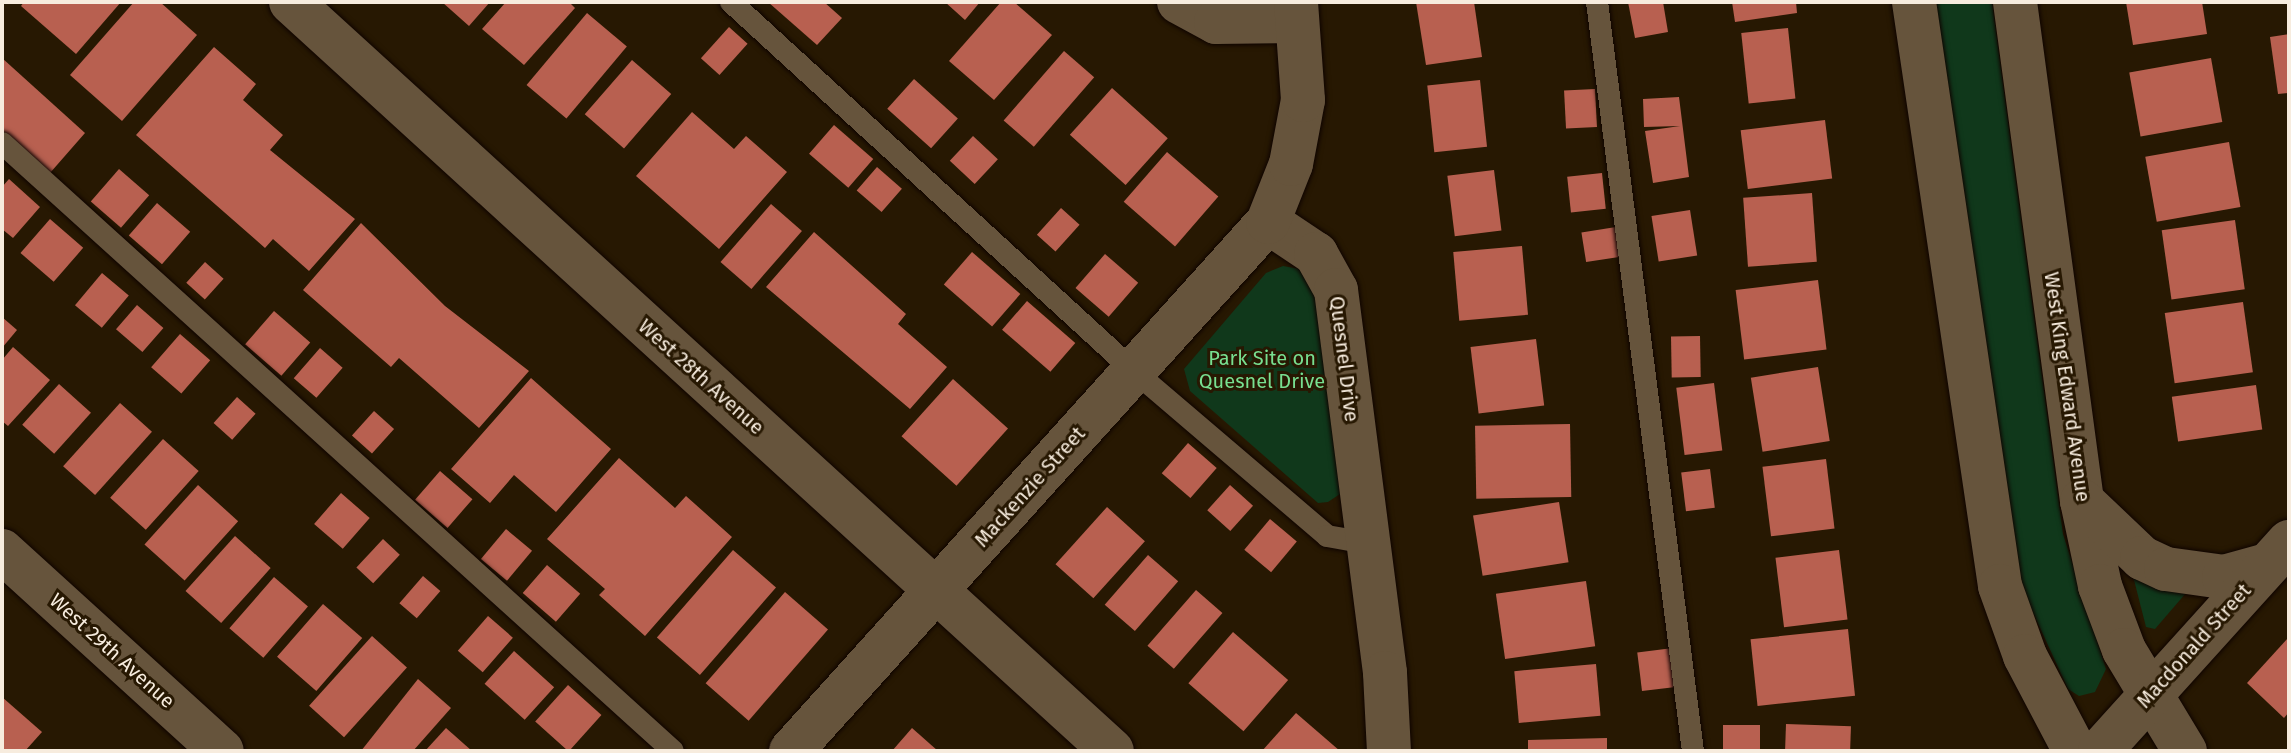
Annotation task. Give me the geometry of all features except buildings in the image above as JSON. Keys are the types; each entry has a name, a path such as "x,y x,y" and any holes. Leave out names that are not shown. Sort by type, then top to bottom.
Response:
{"street":[{"name":"West 28th Avenue","path":"291,2 1112,751"},
{"path":"1179,2 1216,22 1297,11 1303,100 1291,164 1268,222"},
{"path":"1914,2 1983,505 2000,586 2025,656 2075,751"},
{"name":"West King Edward Avenue","path":"2015,2 2082,501 2100,586 2148,697 2185,751"},
{"name":"Mackenzie Street","path":"791,751 1268,222"},
{"name":"Quesnel Drive","path":"1268,222 1316,254 1336,290 1389,751"},
{"path":"2082,501 2142,558 2166,569 2224,577 2278,554"},
{"name":"West 29th Avenue","path":"2,551 222,751"},
{"name":"Macdonald Street","path":"2100,751 2278,554"}],"lane":[{"path":"731,2 1134,371 1327,536 1367,543"},
{"path":"1597,2 1693,751"},
{"path":"2,143 673,751"}],"green space":[{"path":"1931,2 1992,2 2063,534 2106,669 2095,692 2079,696 2068,689 2025,595 2012,542"},
{"name":"Park Site on Quesnel Drive","path":"1283,266 1300,269 1315,289 1340,494 1328,502 1318,503 1190,391 1184,369 1266,273"},
{"path":"2133,576 2186,593 2155,629 2146,627"}]}
